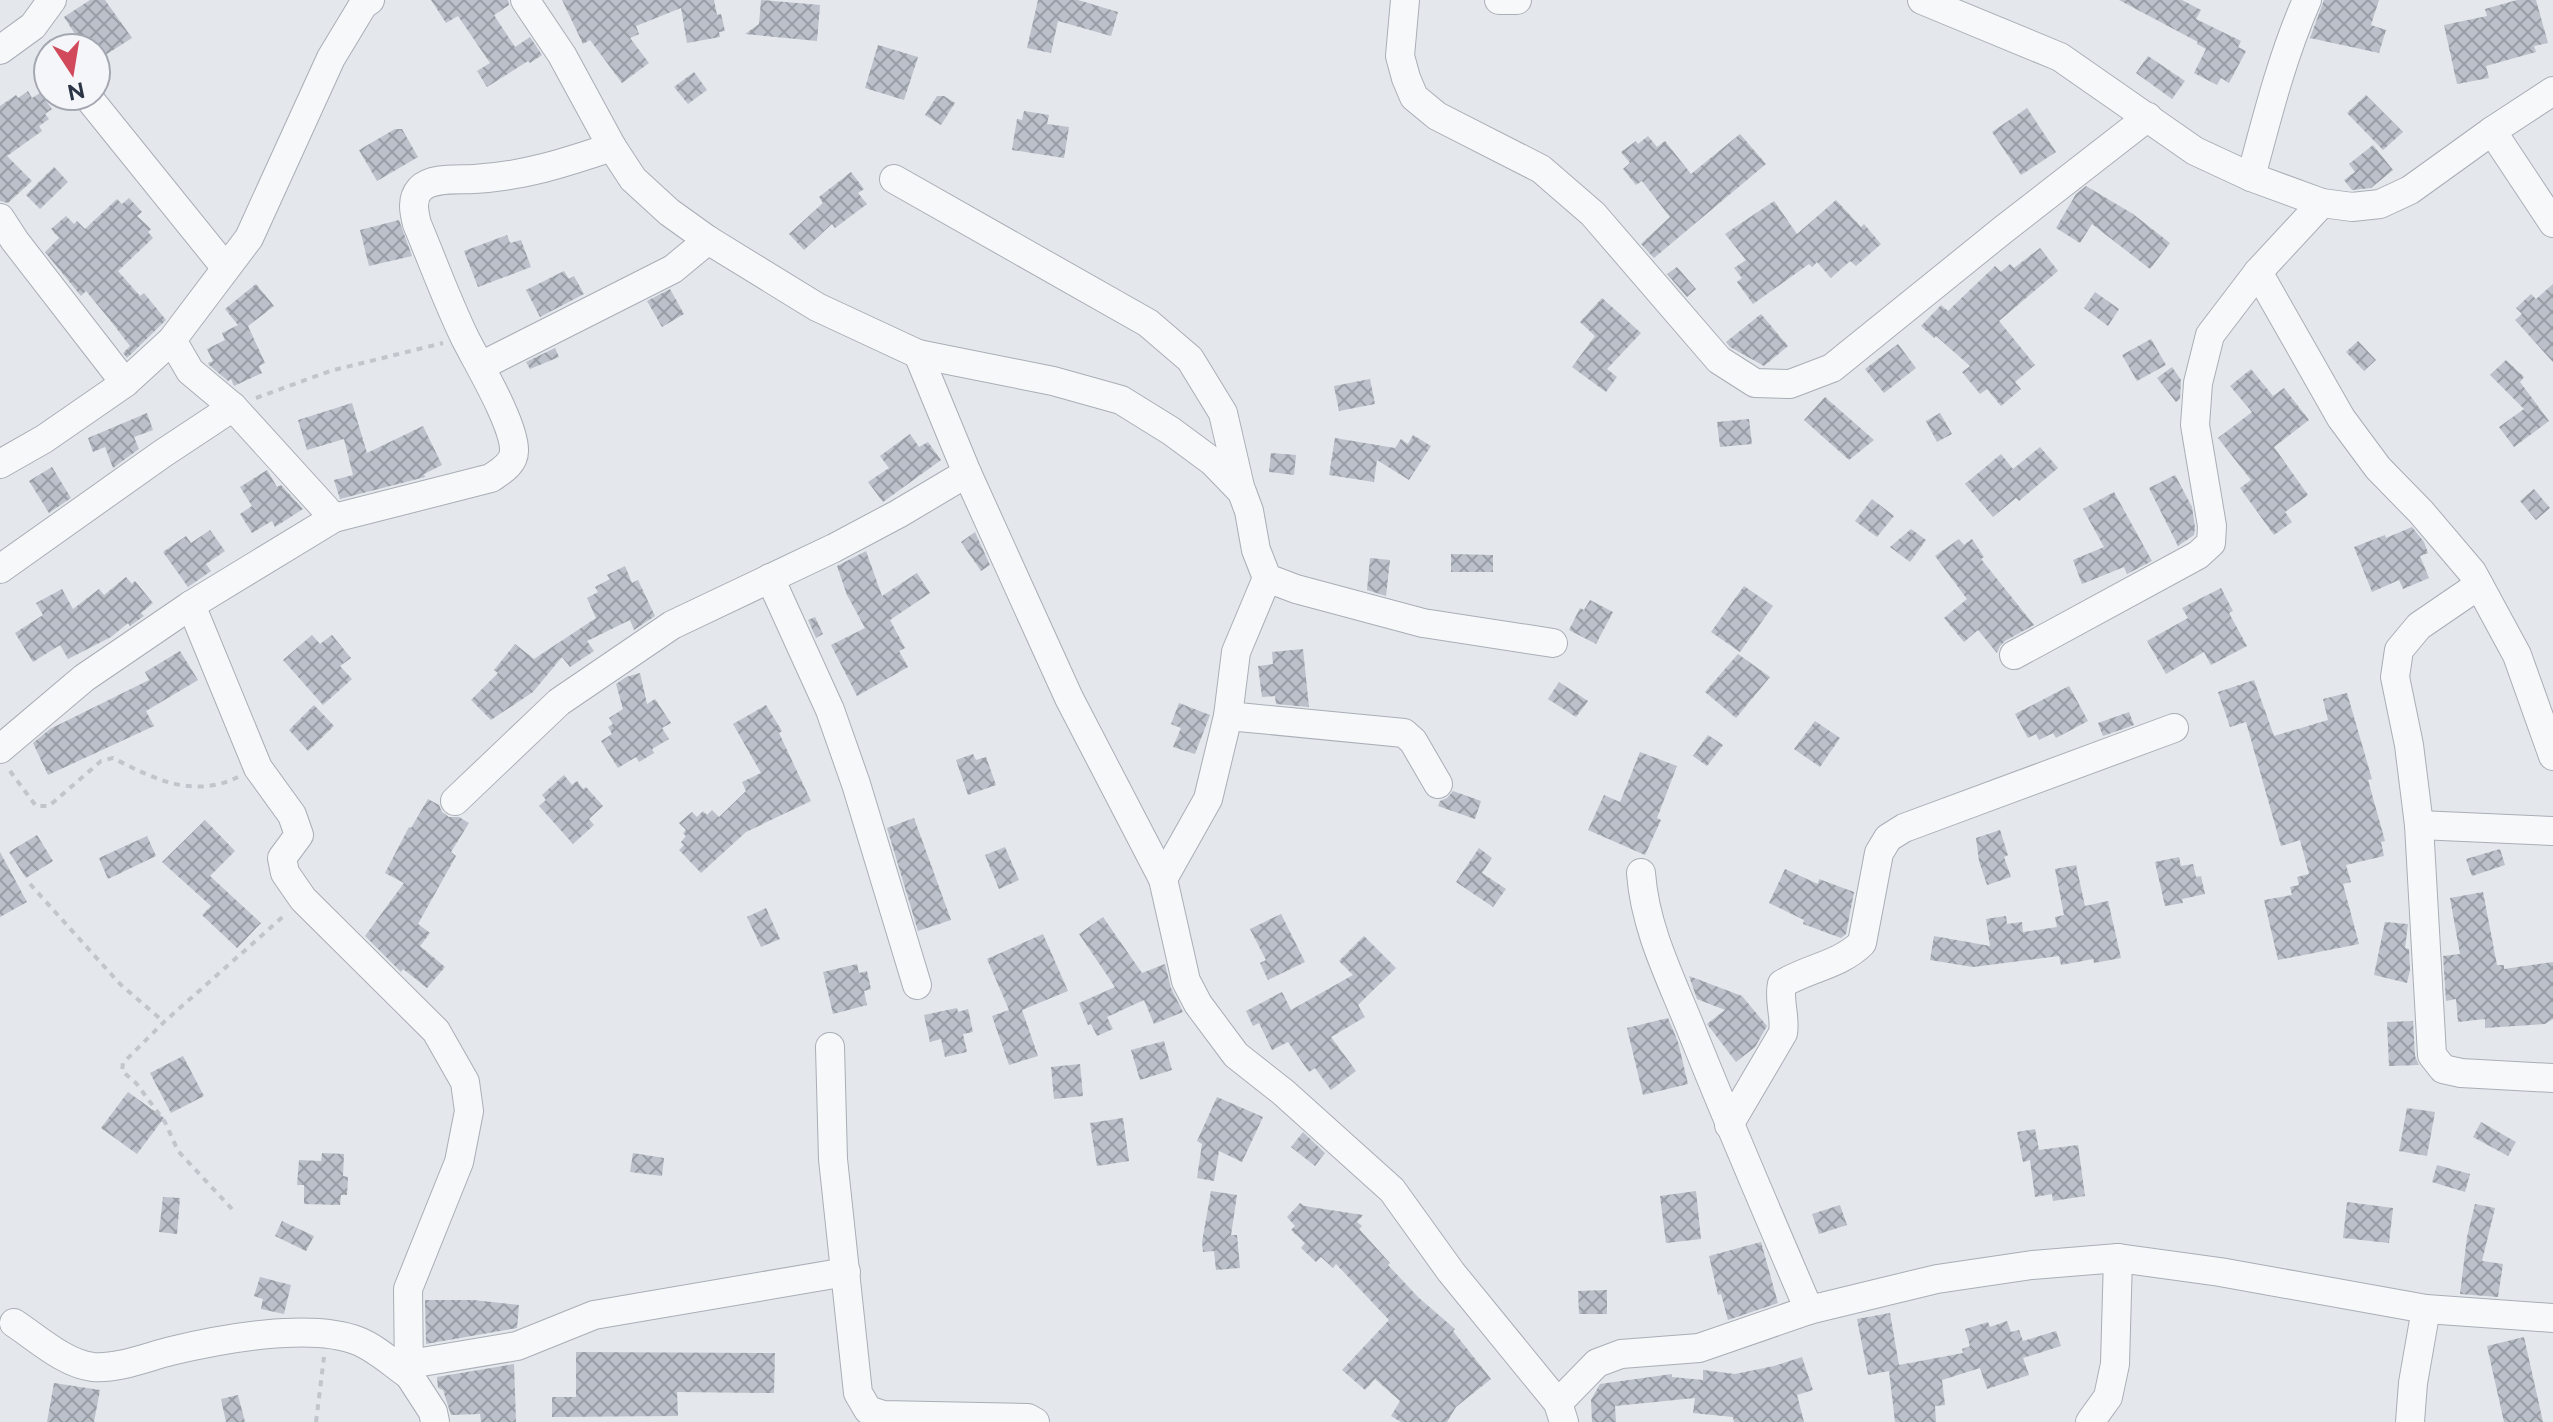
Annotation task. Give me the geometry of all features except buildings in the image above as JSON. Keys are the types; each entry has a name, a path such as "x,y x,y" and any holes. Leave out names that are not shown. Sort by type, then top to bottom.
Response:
{"street":[{"path":"42,32 52,0"},
{"path":"0,464 44,439 125,383 172,340 249,238 331,58 363,5 370,0"},
{"path":"525,0 562,55 633,179 669,212 708,240 817,307 918,354 1053,381 1121,400 1213,462 1242,492"},
{"path":"1405,0 1400,56 1414,97 1437,116 1541,169 1593,214 1719,360 1755,383 1790,384 1832,368 2148,117"},
{"path":"1499,0 1517,0"},
{"path":"2251,177 2276,85 2307,0"},
{"path":"1928,1 2060,57 2195,151 2251,177 2322,203 2352,207 2380,204 2410,190 2553,91"},
{"path":"0,50 32,40"},
{"path":"100,112 225,267"},
{"path":"2492,131 2553,223"},
{"path":"4,759 84,678 191,605 334,518 491,478 510,462 514,451 507,424 465,337 417,224 413,206 419,190 431,182 500,178 543,170 612,147"},
{"path":"894,179 1148,323 1190,359 1223,413 1256,550 1267,578 1236,652 1228,716 1208,799 1163,879"},
{"path":"2014,655 2198,555 2211,543 2212,526 2195,425 2198,383 2210,335 2258,272 2322,203"},
{"path":"0,218 125,383"},
{"path":"481,366 673,269 708,240"},
{"path":"2258,272 2341,418 2378,468 2472,572 2517,655 2553,756"},
{"path":"172,340 190,371 233,407 334,518"},
{"path":"918,354 967,473 1069,698 1163,879 1186,981 1198,1004 1236,1055 1283,1092 1392,1190 1451,1272 1561,1412 1597,1363 1621,1354 1699,1348 1809,1310 1937,1279 2032,1265 2118,1258 2220,1272 2426,1309 2553,1318"},
{"path":"0,569 233,407"},
{"path":"455,801 559,702 672,625 898,514 967,473"},
{"path":"770,578 830,710 856,784 917,985"},
{"path":"1267,578 1296,589 1423,623 1553,643"},
{"path":"2479,585 2419,626 2399,650 2395,677 2409,745 2419,825 2432,1055 2443,1069 2461,1073 2553,1078"},
{"path":"191,605 258,768 292,815 299,835 282,858 285,873 303,899 436,1031 465,1082 469,1111 459,1162 408,1289 409,1370 433,1412 435,1422"},
{"path":"1228,716 1404,733 1413,741 1438,784"},
{"path":"1729,1125 1783,1033 1782,984 1845,957 1862,943 1879,853 1888,838 1904,828 2174,728"},
{"path":"2419,825 2553,831"},
{"path":"1641,873 1645,904 1655,940 1729,1125 1809,1310"},
{"path":"830,1047 833,1159 858,1393 868,1410 883,1415 1028,1418 1035,1422"},
{"path":"2090,1422 2108,1397 2115,1364 2118,1258"},
{"path":"14,1323 74,1362 94,1367 112,1366 189,1347 286,1332 327,1332 360,1341 409,1370 517,1346 594,1315 846,1272"},
{"path":"2410,1422 2413,1383 2426,1309"}],"path":[{"path":"233,407 330,371 465,337"},
{"path":"4,759 36,806 42,807 49,806 101,761 109,758 164,782 205,788 221,785 258,768"},
{"path":"30,884 120,984 164,1022"},
{"path":"232,1209 178,1151 165,1122 136,1083 122,1071 123,1063 164,1022 303,899"},
{"path":"316,1422 327,1332"}]}
